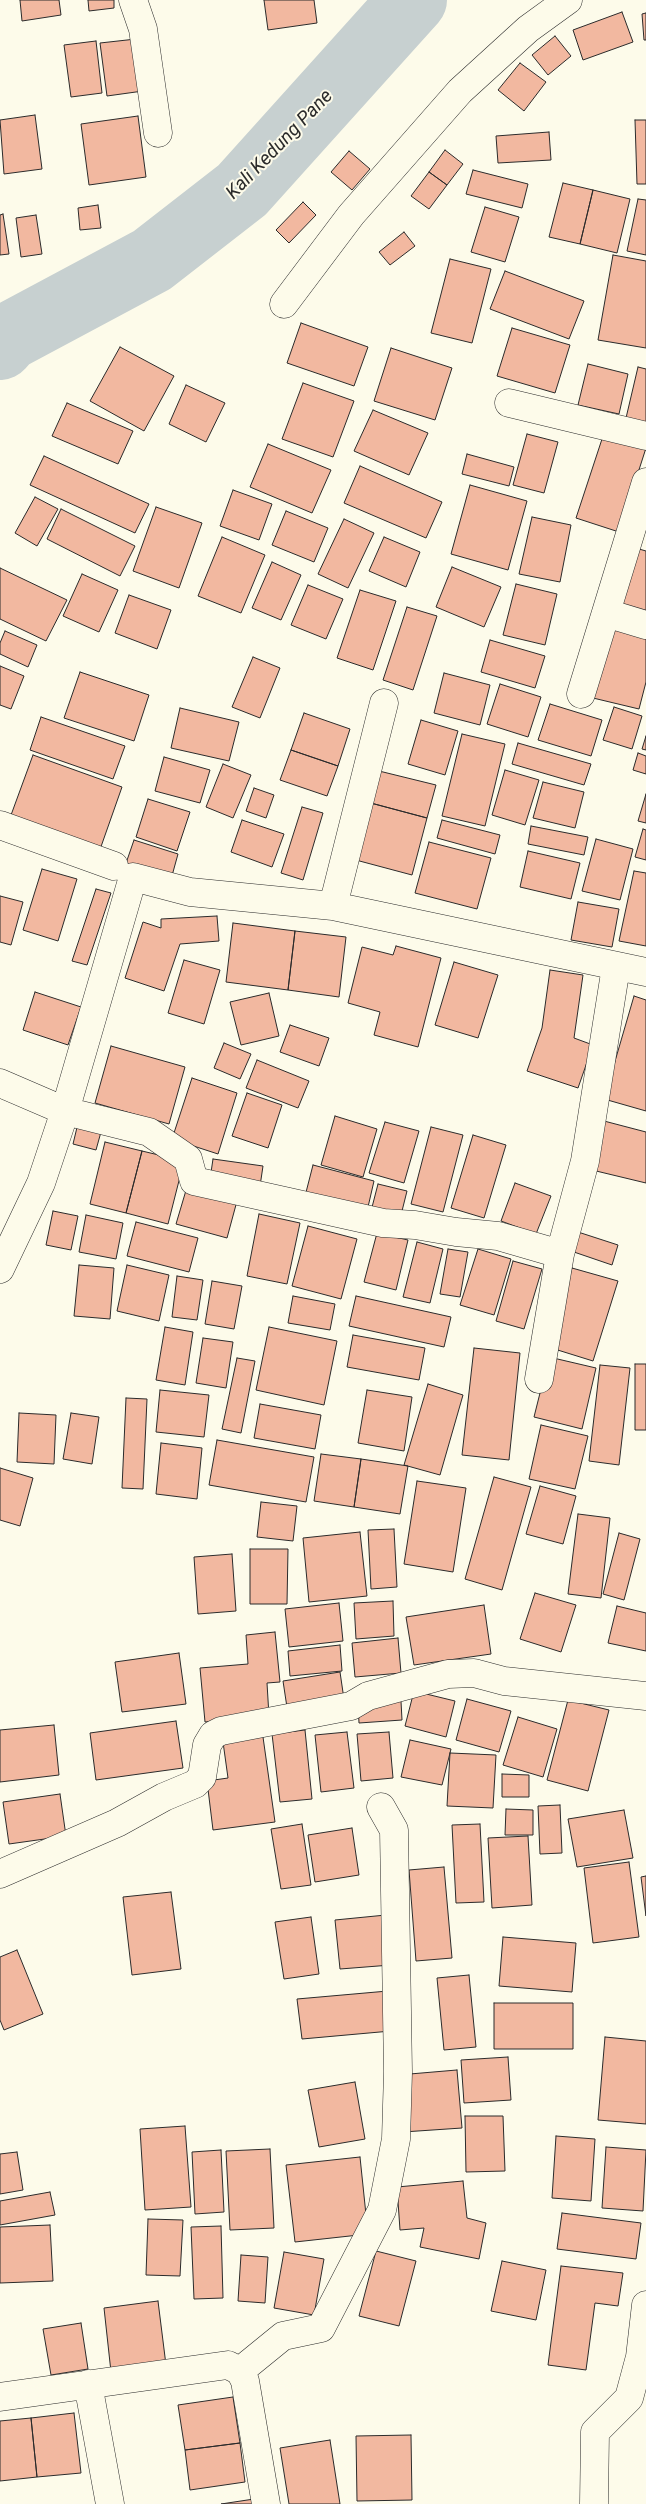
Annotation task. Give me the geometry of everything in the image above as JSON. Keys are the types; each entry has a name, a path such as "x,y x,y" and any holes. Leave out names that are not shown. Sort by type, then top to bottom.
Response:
{"street":[{"path":"133,0 143,30 158,133"},
{"path":"284,304 351,215 460,91 528,29 568,0"},
{"path":"509,403 646,436"},
{"path":"581,694 646,482"},
{"path":"606,613 646,625"},
{"path":"333,906 384,703"},
{"path":"0,825 114,866"},
{"path":"0,1269 41,1183 65,1111 133,877 190,892 333,906 646,972"},
{"path":"539,1379 560,1254 585,1160 616,967"},
{"path":"0,1083 23,1091 65,1111 149,1132 188,1159 194,1182 383,1223 415,1225 456,1232 498,1236 560,1254"},
{"path":"0,1874 117,1823 195,1784 202,1777 207,1745 213,1735 221,1731 351,1706 368,1696 448,1674 474,1673 504,1681 646,1696"},
{"path":"0,2397 88,2384 234,2368 283,2336 321,2328 382,2210 396,2140 398,2072 394,1830 381,1807"},
{"path":"594,2504 595,2432 629,2398 640,2357 646,2305"},
{"path":"234,2368 245,2381 258,2446 266,2504"},
{"path":"88,2384 110,2504"}],"building":[{"path":"20,0 59,0 61,15 22,21"},
{"path":"88,0 114,0 114,8 89,11"},
{"path":"264,0 314,0 317,23 268,30"},
{"path":"622,12 633,42 583,60 573,30"},
{"path":"646,13 646,40 644,40 642,14"},
{"path":"555,36 571,56 548,75 532,55"},
{"path":"136,39 143,91 107,96 100,43"},
{"path":"96,41 102,93 71,97 64,45"},
{"path":"520,63 546,82 524,111 498,90"},
{"path":"35,115 42,169 4,174 0,120"},
{"path":"138,116 146,177 89,185 81,124"},
{"path":"635,120 646,120 646,184 637,184"},
{"path":"549,132 551,160 498,163 496,136"},
{"path":"445,150 463,164 447,185 429,172"},
{"path":"349,151 370,169 352,190 331,172"},
{"path":"473,170 528,184 522,208 466,194"},
{"path":"429,172 447,185 429,209 411,196"},
{"path":"563,183 593,190 580,244 549,237"},
{"path":"593,190 630,199 617,253 580,244"},
{"path":"638,199 646,200 646,255 627,251"},
{"path":"303,202 316,215 289,243 276,230"},
{"path":"98,205 101,228 80,230 78,208"},
{"path":"485,207 519,217 505,262 471,252"},
{"path":"3,214 9,254 0,255 0,215"},
{"path":"36,215 42,254 21,257 16,218"},
{"path":"404,232 415,246 390,265 379,252"},
{"path":"613,255 646,261 646,348 598,340"},
{"path":"450,259 491,269 472,343 431,333"},
{"path":"505,271 584,301 569,339 490,309"},
{"path":"301,323 368,347 354,386 287,363"},
{"path":"512,328 570,345 555,393 497,376"},
{"path":"120,347 174,376 144,431 90,401"},
{"path":"391,348 452,368 435,420 374,401"},
{"path":"588,364 628,374 619,414 578,405"},
{"path":"638,367 646,369 646,423 626,418"},
{"path":"303,383 354,401 333,457 282,439"},
{"path":"186,385 225,403 206,442 169,424"},
{"path":"67,403 133,431 118,464 52,436"},
{"path":"373,410 428,433 409,475 354,451"},
{"path":"604,433 646,448 619,532 576,518"},
{"path":"527,434 558,442 544,493 513,485"},
{"path":"268,444 331,470 312,513 250,487"},
{"path":"467,454 514,467 509,486 462,474"},
{"path":"44,456 149,504 135,533 30,485"},
{"path":"360,466 442,502 426,538 344,503"},
{"path":"470,485 527,501 508,570 451,554"},
{"path":"233,490 272,504 259,540 220,526"},
{"path":"35,497 58,509 37,546 15,533"},
{"path":"156,507 202,523 179,588 133,571"},
{"path":"61,509 135,546 120,576 47,539"},
{"path":"286,511 328,528 314,562 272,545"},
{"path":"532,517 571,525 560,582 519,574"},
{"path":"344,519 374,533 348,588 318,574"},
{"path":"222,537 265,555 241,613 198,596"},
{"path":"384,537 420,552 406,587 369,571"},
{"path":"639,549 646,551 646,620 619,612"},
{"path":"272,562 301,575 281,620 252,608"},
{"path":"452,567 501,587 484,627 436,607"},
{"path":"0,568 67,600 46,641 0,619"},
{"path":"82,574 118,590 99,632 63,616"},
{"path":"516,584 557,594 545,645 503,635"},
{"path":"308,585 343,599 326,639 291,625"},
{"path":"360,590 396,601 373,670 337,658"},
{"path":"129,595 171,610 157,649 115,633"},
{"path":"407,607 437,616 413,690 383,680"},
{"path":"613,619 646,628 646,682 639,709 593,698"},
{"path":"5,631 37,645 28,667 0,654 0,643"},
{"path":"490,640 545,656 535,688 481,672"},
{"path":"253,657 280,668 260,718 232,707"},
{"path":"0,666 24,676 11,709 0,705"},
{"path":"80,672 149,695 134,741 64,718"},
{"path":"444,673 490,685 480,725 434,713"},
{"path":"500,684 541,697 528,737 487,724"},
{"path":"550,704 602,720 591,756 538,740"},
{"path":"614,707 642,716 632,749 603,740"},
{"path":"180,708 239,722 229,761 171,748"},
{"path":"304,713 350,729 338,766 291,750"},
{"path":"41,717 125,746 113,779 30,750"},
{"path":"421,720 458,731 445,775 408,764"},
{"path":"462,734 505,744 485,826 442,816"},
{"path":"646,736 646,750 642,749"},
{"path":"518,743 591,764 584,785 512,764"},
{"path":"291,750 338,766 327,796 280,780"},
{"path":"638,753 646,756 646,774 633,770"},
{"path":"33,755 122,787 97,858 7,826"},
{"path":"164,757 210,770 200,803 155,791"},
{"path":"223,764 251,775 233,818 206,807"},
{"path":"375,770 436,785 427,818 367,802"},
{"path":"505,770 539,780 525,825 492,815"},
{"path":"543,782 584,792 575,828 533,818"},
{"path":"254,788 274,795 266,818 246,811"},
{"path":"646,794 646,823 638,821"},
{"path":"148,799 190,812 177,851 136,837"},
{"path":"367,802 427,818 412,875 352,859"},
{"path":"302,807 323,813 303,880 281,873"},
{"path":"242,820 284,834 272,867 231,852"},
{"path":"442,820 500,835 495,854 437,838"},
{"path":"531,826 588,837 584,855 528,844"},
{"path":"643,829 646,830 646,860 635,857"},
{"path":"596,839 633,849 620,900 582,891"},
{"path":"134,840 178,854 170,883 124,869"},
{"path":"429,842 491,858 477,909 415,893"},
{"path":"528,851 580,863 571,899 520,887"},
{"path":"42,869 77,879 58,941 23,930"},
{"path":"634,871 646,873 646,946 619,941"},
{"path":"96,889 111,893 87,965 72,961"},
{"path":"0,896 23,902 11,945 0,942"},
{"path":"578,902 619,909 612,947 571,940"},
{"path":"217,916 219,941 180,944 164,991 125,978 143,922 161,928 161,919"},
{"path":"233,923 295,931 288,990 226,982"},
{"path":"295,931 346,937 339,997 288,990"},
{"path":"396,946 441,958 418,1047 374,1035 380,1012 348,1003 362,947 393,955"},
{"path":"184,960 220,970 204,1024 168,1013"},
{"path":"454,962 498,975 478,1038 435,1025"},
{"path":"550,970 583,975 574,1038 593,1045 578,1088 527,1071 542,1028"},
{"path":"35,992 81,1007 68,1045 23,1030"},
{"path":"269,993 279,1036 241,1045 230,1002"},
{"path":"634,996 646,1000 646,1111 604,1099"},
{"path":"290,1025 329,1038 319,1066 280,1052"},
{"path":"224,1043 251,1054 240,1079 214,1068"},
{"path":"111,1046 185,1067 169,1124 95,1103"},
{"path":"257,1060 309,1081 298,1108 246,1088"},
{"path":"192,1078 237,1093 218,1154 172,1139"},
{"path":"247,1093 282,1105 268,1148 232,1136"},
{"path":"80,1115 104,1121 96,1150 73,1144"},
{"path":"335,1116 377,1129 363,1177 321,1165"},
{"path":"604,1121 646,1132 646,1183 592,1170"},
{"path":"385,1122 419,1131 404,1183 369,1173"},
{"path":"431,1127 463,1135 443,1212 411,1204"},
{"path":"473,1135 506,1145 484,1218 451,1208"},
{"path":"105,1142 142,1151 126,1213 90,1204"},
{"path":"142,1151 184,1161 168,1224 126,1213"},
{"path":"213,1159 263,1166 259,1193 209,1186"},
{"path":"313,1165 374,1181 365,1220 303,1204"},
{"path":"515,1183 551,1196 536,1234 501,1221"},
{"path":"378,1184 407,1191 399,1223 370,1215"},
{"path":"187,1187 237,1201 227,1238 176,1224"},
{"path":"53,1211 78,1216 71,1250 46,1245"},
{"path":"259,1214 300,1223 287,1284 247,1276"},
{"path":"86,1215 123,1223 116,1259 79,1252"},
{"path":"136,1222 198,1238 189,1272 127,1256"},
{"path":"308,1226 357,1239 341,1299 292,1286"},
{"path":"578,1232 618,1245 612,1265 571,1251"},
{"path":"377,1233 408,1240 396,1290 364,1282"},
{"path":"417,1242 443,1249 430,1303 403,1297"},
{"path":"448,1249 468,1252 460,1297 440,1294"},
{"path":"478,1249 511,1259 494,1315 460,1305"},
{"path":"513,1261 542,1269 524,1329 496,1321"},
{"path":"79,1265 114,1268 110,1319 74,1316"},
{"path":"127,1265 169,1275 159,1321 117,1311"},
{"path":"572,1268 618,1281 593,1361 548,1347"},
{"path":"177,1276 203,1280 197,1320 172,1317"},
{"path":"212,1281 242,1286 234,1329 205,1324"},
{"path":"293,1296 335,1304 330,1330 288,1323"},
{"path":"356,1296 451,1317 444,1347 349,1326"},
{"path":"165,1327 193,1332 185,1385 156,1380"},
{"path":"269,1327 337,1341 324,1405 256,1390"},
{"path":"353,1335 425,1348 419,1380 347,1367"},
{"path":"203,1338 233,1342 226,1388 196,1383"},
{"path":"474,1348 520,1353 509,1460 462,1455"},
{"path":"549,1357 596,1368 582,1429 534,1417"},
{"path":"237,1358 255,1361 241,1433 222,1429"},
{"path":"635,1364 646,1364 646,1430 635,1430"},
{"path":"600,1365 630,1368 619,1465 589,1461"},
{"path":"428,1384 463,1395 440,1475 404,1465"},
{"path":"160,1390 209,1395 204,1437 156,1432"},
{"path":"367,1390 412,1397 404,1451 358,1443"},
{"path":"126,1398 147,1399 143,1489 122,1488"},
{"path":"260,1404 321,1415 315,1449 254,1438"},
{"path":"19,1413 56,1415 54,1464 17,1462"},
{"path":"71,1413 99,1417 92,1464 63,1459"},
{"path":"541,1425 588,1436 575,1489 529,1479"},
{"path":"217,1440 314,1457 306,1502 209,1485"},
{"path":"161,1443 202,1448 197,1499 156,1494"},
{"path":"321,1454 361,1459 354,1507 314,1501"},
{"path":"361,1459 408,1466 400,1514 354,1507"},
{"path":"0,1468 33,1478 20,1526 0,1520"},
{"path":"494,1477 531,1487 502,1590 465,1579"},
{"path":"417,1481 466,1488 453,1572 404,1564"},
{"path":"540,1486 576,1496 563,1544 526,1534"},
{"path":"261,1502 297,1506 293,1541 257,1537"},
{"path":"578,1514 610,1518 601,1598 568,1594"},
{"path":"394,1529 397,1587 371,1589 368,1530"},
{"path":"360,1532 367,1596 309,1602 303,1538"},
{"path":"619,1533 640,1539 624,1600 603,1594"},
{"path":"250,1549 288,1549 287,1604 250,1604"},
{"path":"232,1554 236,1611 198,1614 194,1557"},
{"path":"535,1593 576,1605 561,1652 520,1639"},
{"path":"393,1601 394,1636 356,1639 354,1603"},
{"path":"339,1603 343,1641 289,1647 285,1609"},
{"path":"484,1605 491,1654 414,1665 406,1617"},
{"path":"617,1606 646,1613 646,1651 608,1643"},
{"path":"275,1632 280,1682 267,1683 269,1716 205,1722 200,1668 248,1664 246,1635"},
{"path":"398,1638 401,1673 355,1677 352,1643"},
{"path":"340,1645 342,1671 290,1676 288,1651"},
{"path":"179,1653 186,1704 122,1712 115,1662"},
{"path":"340,1672 345,1706 288,1714 283,1681"},
{"path":"414,1691 455,1701 446,1737 405,1726"},
{"path":"467,1699 511,1711 499,1752 456,1740"},
{"path":"568,1700 609,1710 588,1791 547,1780"},
{"path":"401,1701 402,1720 359,1723 358,1704"},
{"path":"518,1717 557,1729 543,1777 503,1765"},
{"path":"176,1721 183,1768 96,1780 90,1733"},
{"path":"54,1725 59,1775 0,1782 0,1730"},
{"path":"305,1730 312,1799 280,1802 272,1734"},
{"path":"347,1732 354,1788 321,1792 315,1735"},
{"path":"389,1732 393,1778 361,1781 357,1734"},
{"path":"263,1737 275,1822 213,1830 207,1781 228,1778 223,1742"},
{"path":"410,1740 451,1749 442,1785 401,1777"},
{"path":"450,1753 496,1755 493,1808 447,1806"},
{"path":"502,1774 529,1775 529,1797 502,1797"},
{"path":"60,1794 66,1836 9,1844 3,1802"},
{"path":"560,1805 562,1853 540,1854 538,1806"},
{"path":"506,1809 533,1810 533,1835 505,1835"},
{"path":"624,1810 633,1858 577,1867 568,1819"},
{"path":"302,1824 311,1885 281,1889 271,1829"},
{"path":"480,1824 484,1902 456,1903 452,1825"},
{"path":"352,1828 359,1875 315,1882 308,1835"},
{"path":"528,1836 532,1905 492,1908 488,1838"},
{"path":"629,1862 639,1937 593,1943 584,1868"},
{"path":"444,1867 452,1958 416,1961 409,1870"},
{"path":"646,1876 646,1916 641,1877"},
{"path":"171,1892 181,1969 132,1975 123,1897"},
{"path":"386,1915 391,1965 340,1969 335,1920"},
{"path":"311,1917 319,1974 284,1979 275,1922"},
{"path":"503,1937 576,1943 572,1992 499,1986"},
{"path":"17,1950 43,2014 4,2030 0,2020 0,1957"},
{"path":"469,1975 476,2047 444,2050 437,1978"},
{"path":"388,1991 391,2031 302,2039 297,1999"},
{"path":"494,2003 573,2003 573,2049 494,2049"},
{"path":"605,2037 646,2041 646,2124 598,2120"},
{"path":"508,2057 511,2100 464,2103 461,2060"},
{"path":"457,2070 462,2128 403,2132 398,2075"},
{"path":"355,2082 365,2139 319,2147 308,2090"},
{"path":"465,2116 503,2116 505,2171 466,2172"},
{"path":"185,2126 191,2207 145,2210 140,2129"},
{"path":"556,2136 595,2139 591,2201 552,2198"},
{"path":"606,2147 646,2150 643,2211 602,2208"},
{"path":"270,2149 274,2228 230,2230 226,2151"},
{"path":"221,2150 224,2212 195,2214 192,2152"},
{"path":"17,2152 23,2190 0,2194 0,2154"},
{"path":"360,2157 368,2234 295,2242 286,2165"},
{"path":"463,2181 467,2218 486,2223 479,2259 420,2247 424,2228 400,2230 397,2187"},
{"path":"50,2192 55,2215 0,2225 0,2201"},
{"path":"562,2213 641,2223 636,2259 557,2249"},
{"path":"148,2219 183,2220 180,2276 146,2275"},
{"path":"50,2225 53,2281 0,2283 0,2227"},
{"path":"221,2226 223,2298 194,2299 191,2227"},
{"path":"376,2251 416,2261 399,2326 359,2316"},
{"path":"284,2252 324,2259 314,2315 274,2308"},
{"path":"241,2255 268,2257 265,2303 238,2301"},
{"path":"502,2261 546,2270 536,2320 491,2311"},
{"path":"561,2266 623,2273 618,2306 595,2303 586,2370 548,2365"},
{"path":"158,2301 166,2365 111,2372 104,2308"},
{"path":"81,2323 88,2369 51,2375 43,2329"},
{"path":"233,2397 240,2443 185,2450 178,2405"},
{"path":"74,2413 81,2473 37,2477 31,2418"},
{"path":"31,2418 37,2477 0,2481 0,2421"},
{"path":"411,2435 412,2500 357,2501 356,2436"},
{"path":"330,2440 340,2504 289,2504 280,2448"},
{"path":"240,2443 245,2482 190,2490 185,2450"},
{"path":"254,2499 255,2504 221,2504"}],"waterway":[{"name":"Kali Kedung Pane","path":"0,346 8,337 152,260 242,190 413,0"}]}
